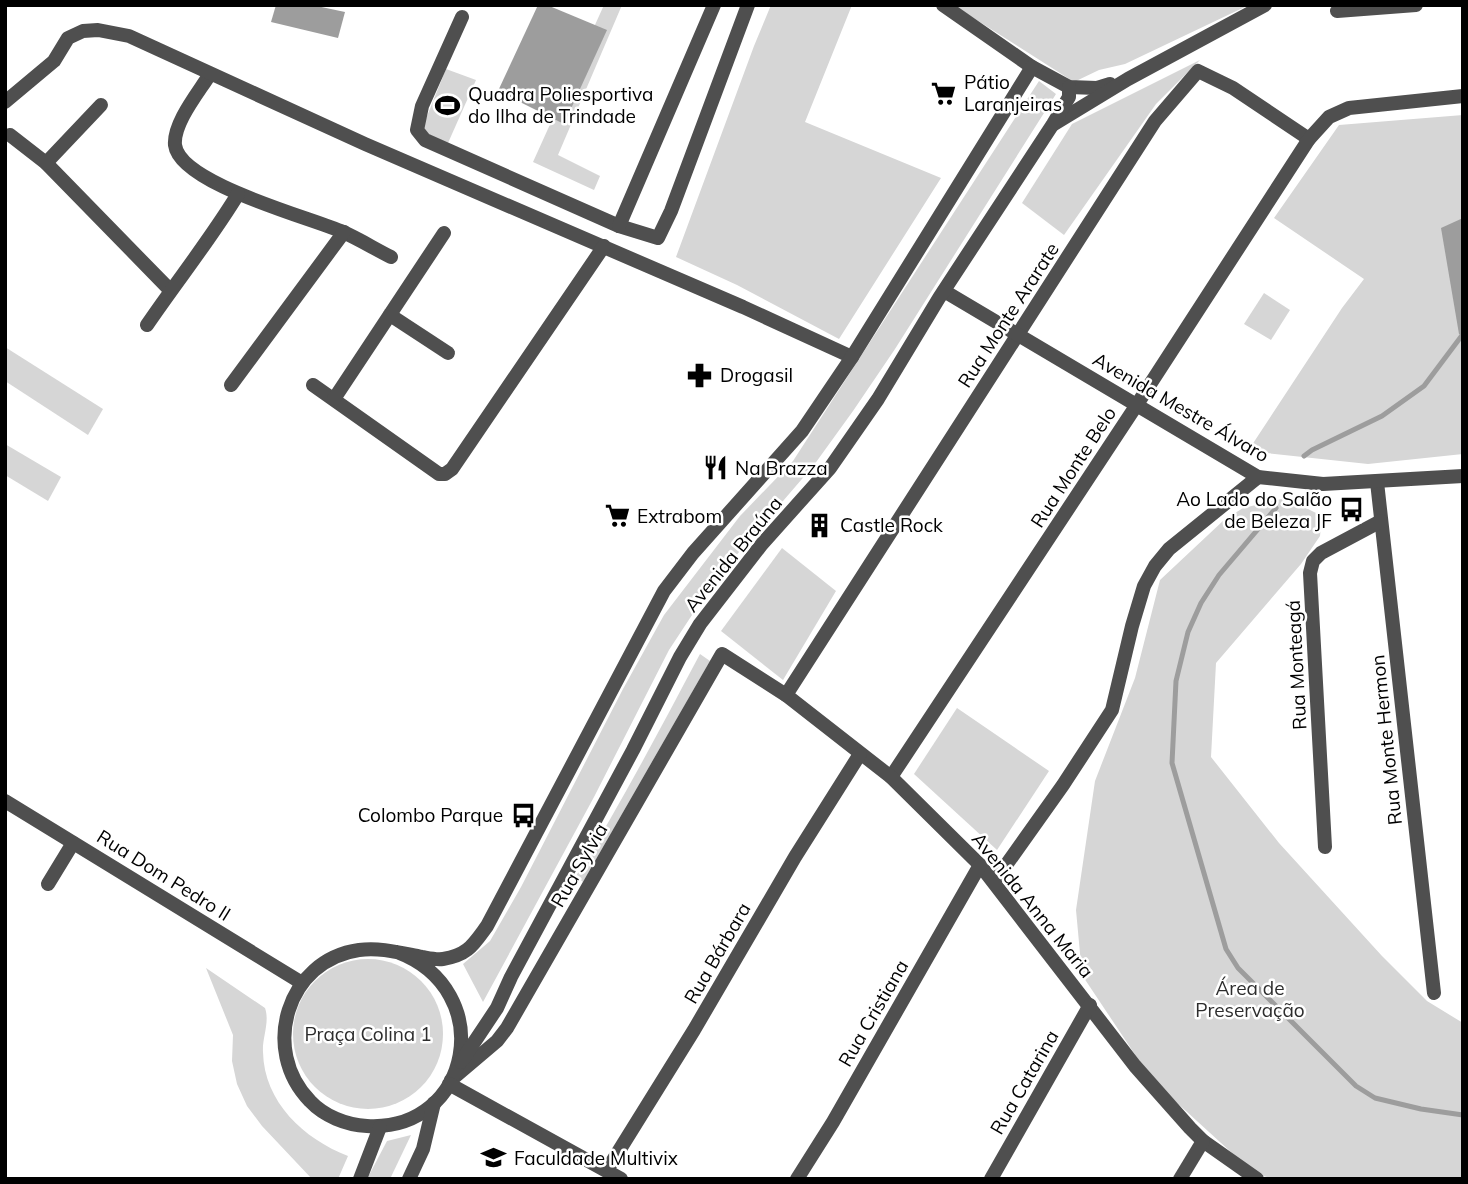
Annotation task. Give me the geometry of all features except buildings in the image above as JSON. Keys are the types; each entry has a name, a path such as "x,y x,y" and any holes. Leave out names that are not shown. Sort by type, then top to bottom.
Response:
{"street":[{"path":"620,226 714,5"},
{"path":"462,17 422,106 417,130 425,140 620,226 658,238 662,234 748,5"},
{"path":"943,5 1032,67 1069,87 1069,97 1053,124"},
{"name":"Avenida Braúna","path":"452,1078 497,1009 511,976 700,624 762,544 830,468 878,399 944,290 1053,124 1128,79 1265,5"},
{"path":"1337,11 1416,5"},
{"path":"5,102 54,61 68,38 83,31 130,36 365,144 840,349 852,357"},
{"name":"Avenida Braúna","path":"397,952 440,960 468,952 487,926 664,591 701,544 802,431 852,357 1032,67"},
{"name":"Rua Monte Ararate","path":"786,695 1155,121 1198,71 1233,88 1309,139"},
{"path":"211,74 177,126 175,144 179,159 238,194 344,232 391,257"},
{"name":"Avenida Braúna","path":"1069,87 1097,88 1128,79"},
{"name":"Rua Monte Belo","path":"891,777 1309,139 1329,117 1349,108 1463,96"},
{"path":"46,163 101,105"},
{"path":"10,135 46,163 170,290"},
{"path":"147,325 170,290 215,233 238,194"},
{"path":"231,385 344,232"},
{"path":"334,399 444,233"},
{"path":"313,385 439,474 445,474 452,469 604,246"},
{"name":"Avenida Mestre Álvaro","path":"944,290 1258,477 1323,484 1463,476"},
{"path":"390,315 448,353"},
{"path":"994,881 1063,785 1112,710 1132,626 1144,586 1154,566 1169,549 1258,477"},
{"name":"Rua Monte Hermon","path":"1377,482 1434,993"},
{"name":"Rua Monteagá","path":"1325,847 1310,573 1313,561 1321,553 1381,521"},
{"name":"Rua Sylvia","path":"452,1078 497,1041 507,1028 722,654"},
{"name":"Avenida Anna Maria","path":"722,654 786,695 891,777 994,881 1135,1066 1203,1141 1257,1179"},
{"name":"Rua Bárbara","path":"607,1170 860,754"},
{"name":"Rua Dom Pedro II","path":"5,801 302,983"},
{"path":"48,884 73,842"},
{"name":"Rua Cristiana","path":"797,1179 833,1122 980,865"},
{"path":"371,949 397,952 421,963 431,971 454,1002 459,1015 462,1042 452,1078 434,1103 409,1119 380,1126 357,1125 323,1112 311,1102 293,1079 284,1052 288,1009 302,983 321,965 345,953 371,949"},
{"name":"Rua Catarina","path":"991,1179 1090,1005"},
{"path":"452,1078 621,1179"},
{"path":"409,1179 423,1149 434,1103"},
{"path":"360,1179 380,1126"},
{"path":"1180,1179 1203,1141"}],"green space":[{"path":"604,5 622,5 558,155 600,176 594,190 533,162"},
{"path":"771,5 852,5 805,122 941,178 839,339 737,285 676,257"},
{"path":"953,5 1249,5 1125,64 1099,70 1074,82"},
{"path":"1200,60 1156,104 1064,235 1022,203 1072,124"},
{"name":"Quadra Poliesportiva do Ilha de Trindade","path":"446,69 476,80 448,143 421,131"},
{"path":"1039,81 1056,94 895,349 814,465 715,580 669,650 594,797 483,1002 463,964 490,941 664,615 740,516 793,461"},
{"path":"1463,115 1463,454 1368,464 1248,451 1364,279 1274,218 1339,125"},
{"path":"1264,293 1290,310 1271,340 1244,324"},
{"path":"5,347 103,409 88,435 5,381"},
{"path":"5,444 61,477 48,501 5,475"},
{"name":"Área de Preservação","path":"1286,498 1322,516 1320,536 1301,564 1216,663 1211,757 1279,843 1382,956 1427,1001 1463,1023 1463,1179 1275,1179 1255,1174 1152,1080 1082,975 1076,910 1095,781 1135,678 1160,580 1224,520 1243,508"},
{"path":"782,548 836,591 783,680 721,631"},
{"path":"700,654 710,661 583,882 576,876"},
{"path":"957,708 1049,771 997,850 914,774"},
{"name":"Praça Colina 1","path":"368,959 397,965 410,971 421,981 431,992 437,1005 443,1034 437,1063 431,1076 421,1087 410,1097 397,1103 368,1109 339,1103 326,1097 315,1087 305,1076 299,1063 293,1034 299,1005 305,992 315,981 326,971 339,965"},
{"path":"206,968 265,1008 267,1019 263,1052 271,1087 289,1116 302,1129 316,1140 348,1156 338,1179 312,1179 247,1106 237,1084 232,1061 233,1035"},
{"path":"411,1135 390,1179 367,1179 387,1141"}],"shaded area":[{"path":"276,5 312,5 345,12 338,38 271,22"},
{"path":"538,5 547,5 607,30 564,124 498,91"},
{"path":"1463,218 1463,335 1459,334 1441,228"}],"waterway":[{"path":"1304,456 1382,416 1424,386 1463,334"},
{"path":"1276,508 1219,575 1201,603 1188,632 1176,681 1172,763 1226,949 1238,968 1356,1086 1375,1098 1463,1115"}],"place":[{"name":"Pátio Laranjeiras","path":"944,93"},
{"name":"Quadra Poliesportiva do Ilha de Trindade","path":"448,105"},
{"name":"Drogasil","path":"700,375"},
{"name":"Na Brazza","path":"715,468"},
{"name":"Ao Lado do Salão de Beleza JF","path":"1352,510"},
{"name":"Extrabom","path":"617,516"},
{"name":"Castle Rock","path":"820,525"},
{"name":"Colombo Parque","path":"523,815"},
{"name":"Faculdade Multivix","path":"494,1158"}]}
